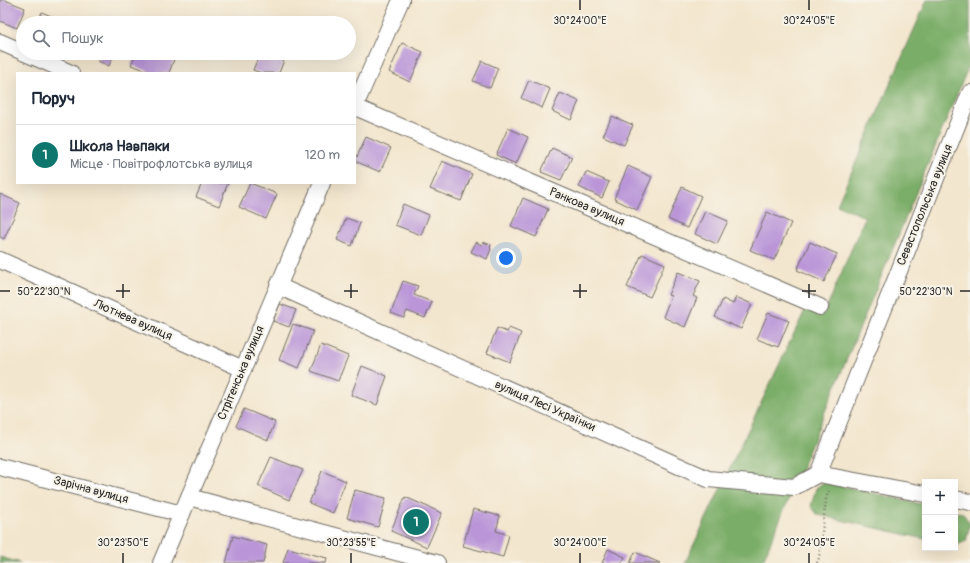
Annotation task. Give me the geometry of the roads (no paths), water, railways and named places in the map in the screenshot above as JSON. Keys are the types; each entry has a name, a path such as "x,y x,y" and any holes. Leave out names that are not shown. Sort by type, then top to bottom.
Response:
{"street":[{"path":"356,104 400,0"},
{"path":"0,42 16,49"},
{"path":"40,60 69,72"},
{"name":"Севастопольська вулиця","path":"826,475 970,93"},
{"name":"Ранкова вулиця","path":"356,106 820,307"},
{"name":"Стрітенська вулиця","path":"161,563 322,184"},
{"name":"Лютнева вулиця","path":"0,260 243,369"},
{"name":"вулиця Лесі Українки","path":"278,286 708,479 794,487 826,475"},
{"name":"Зарічна вулиця","path":"0,467 182,514"},
{"path":"826,475 922,493"},
{"path":"189,497 437,563"},
{"path":"958,500 970,502"}],"place":[{"name":"Школа Навпаки","path":"416,522"}]}
